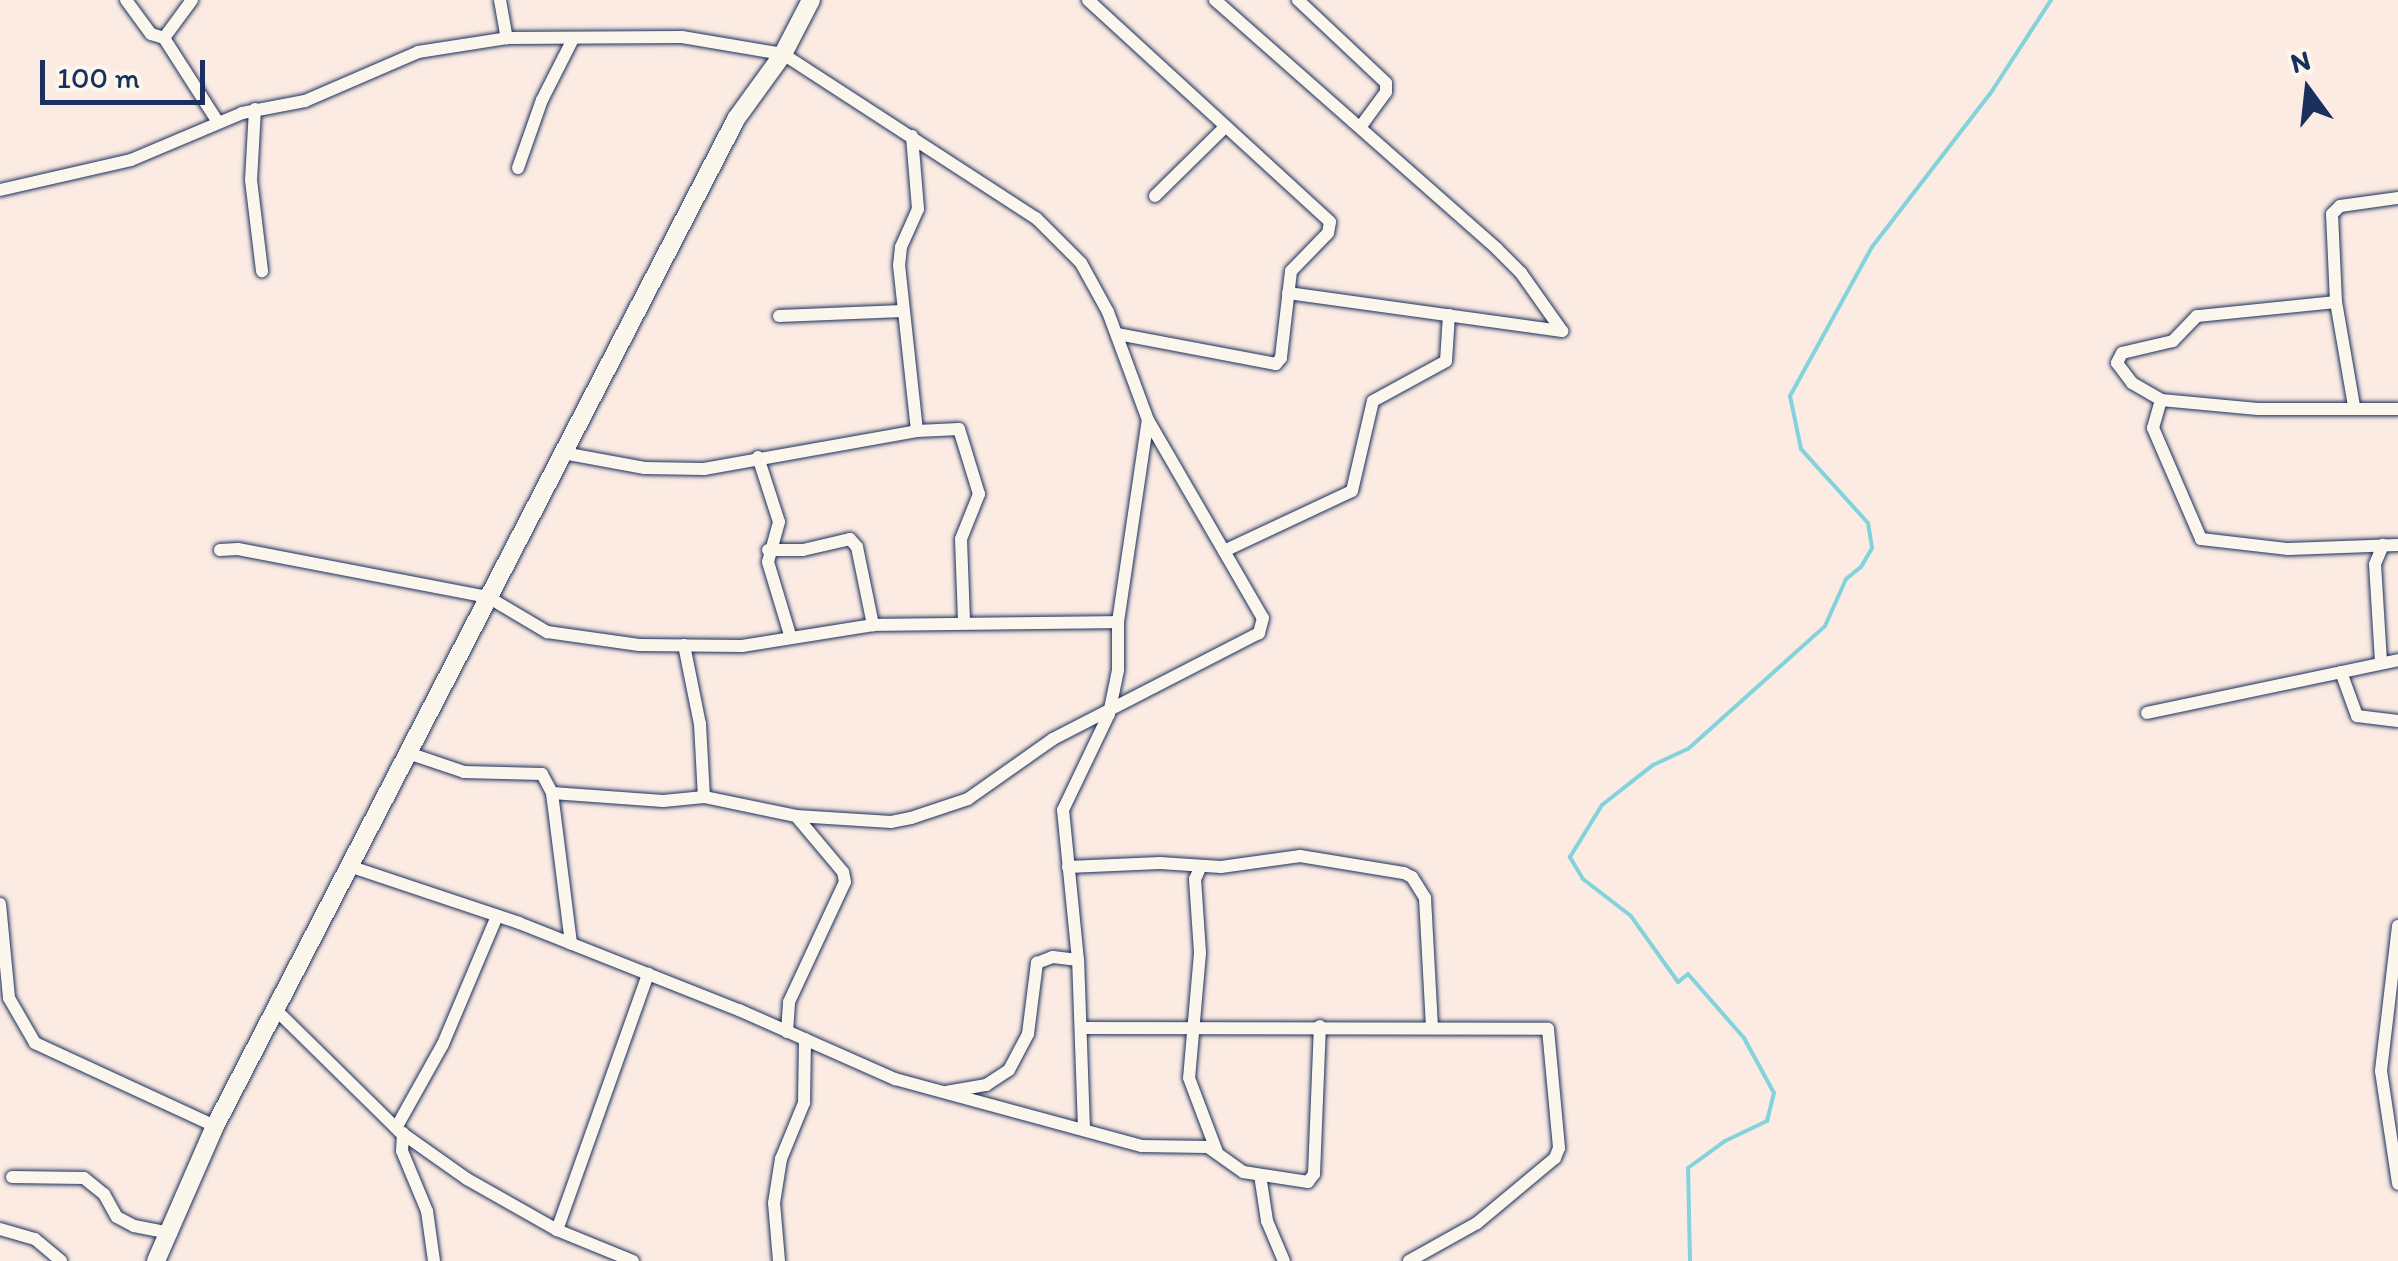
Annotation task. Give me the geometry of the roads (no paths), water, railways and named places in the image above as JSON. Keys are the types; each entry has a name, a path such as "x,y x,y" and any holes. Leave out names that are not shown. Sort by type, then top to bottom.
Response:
{"main road":[{"path":"156,1261 216,1126 736,119 783,54 811,0"}],"street":[{"path":"126,0 151,34 164,38 218,122"},
{"path":"164,38 192,0"},
{"path":"500,0 507,38"},
{"path":"1088,0 1330,222 1328,234 1294,264 1281,358 1276,364 1117,334"},
{"path":"1215,0 1361,126 1521,274 1562,331 1288,293"},
{"path":"1298,0 1386,83 1386,92 1361,126"},
{"path":"0,190 131,160 255,109 305,101 418,52 507,38 682,37 783,54 1036,218 1081,262 1117,334 1148,420 1263,618 1259,633 1110,714 1053,739 968,799 892,822 796,816 704,797 664,801 552,793"},
{"path":"518,168 542,100 573,39"},
{"path":"255,109 250,180 262,271"},
{"path":"1154,196 1225,128"},
{"path":"912,136 918,209 900,255 902,311 917,431"},
{"path":"0,179 16,187"},
{"path":"2354,406 2336,302 2332,214 2340,206 2398,198"},
{"path":"2336,302 2197,316 2173,340 2116,358 2125,378 2160,400 2258,408 2398,409"},
{"path":"779,316 902,311"},
{"path":"1224,551 1352,492 1373,402 1446,361 1449,315"},
{"path":"2160,400 2152,428 2201,539 2288,548 2398,545"},
{"path":"1084,1129 1078,960 1062,832 1065,800 1110,714 1118,670 1118,622 1148,420"},
{"path":"563,453 645,468 683,470 917,431 952,428 964,433 979,494 961,539 964,622"},
{"path":"758,456 779,522 778,537 768,550 768,562 791,638"},
{"path":"768,550 802,550 850,540 857,547 873,624"},
{"path":"2381,662 2374,564 2383,546"},
{"path":"220,550 238,549 488,597 559,635 639,645 742,646 873,624 1118,622"},
{"path":"684,645 700,724 704,797"},
{"path":"2146,714 2398,660"},
{"path":"2341,672 2357,716 2398,720"},
{"path":"408,753 464,772 542,774 552,793 570,944"},
{"path":"787,1032 788,1002 845,882 843,872 796,816"},
{"path":"1068,868 1160,863 1200,868 1300,856 1347,860 1412,876 1425,898 1432,1026"},
{"path":"352,866 648,974 938,1094 1142,1146 1208,1147 1232,1168 1260,1175 1312,1180 1320,1026"},
{"path":"1200,868 1196,879 1200,953 1189,1078 1217,1152"},
{"path":"0,904 9,998 35,1043 216,1126"},
{"path":"434,1261 427,1211 402,1151 400,1131 451,1028 497,916"},
{"path":"2398,926 2380,1071 2385,1122 2398,1184"},
{"path":"938,1094 986,1085 1009,1070 1028,1034 1038,963 1053,957 1078,960"},
{"path":"557,1230 648,974"},
{"path":"764,1021 788,1002"},
{"path":"276,1010 400,1131 467,1179 557,1230 633,1261"},
{"path":"1081,1028 1548,1029 1559,1148 1555,1158 1477,1223 1409,1261"},
{"path":"779,1261 774,1204 781,1159 804,1103 805,1040"},
{"path":"1260,1175 1267,1221 1284,1261"},
{"path":"12,1177 84,1178 104,1194 117,1217 134,1226 171,1233"},
{"path":"0,1229 36,1239 61,1261"}],"waterway":[{"path":"1690,1261 1688,1168 1725,1141 1767,1121 1774,1093 1744,1038 1688,974 1678,982 1631,916 1583,879 1570,857 1602,805 1653,765 1688,749 1825,626 1846,579 1861,567 1872,548 1868,523 1801,449 1790,396 1872,247 1990,94 2051,0"}]}
